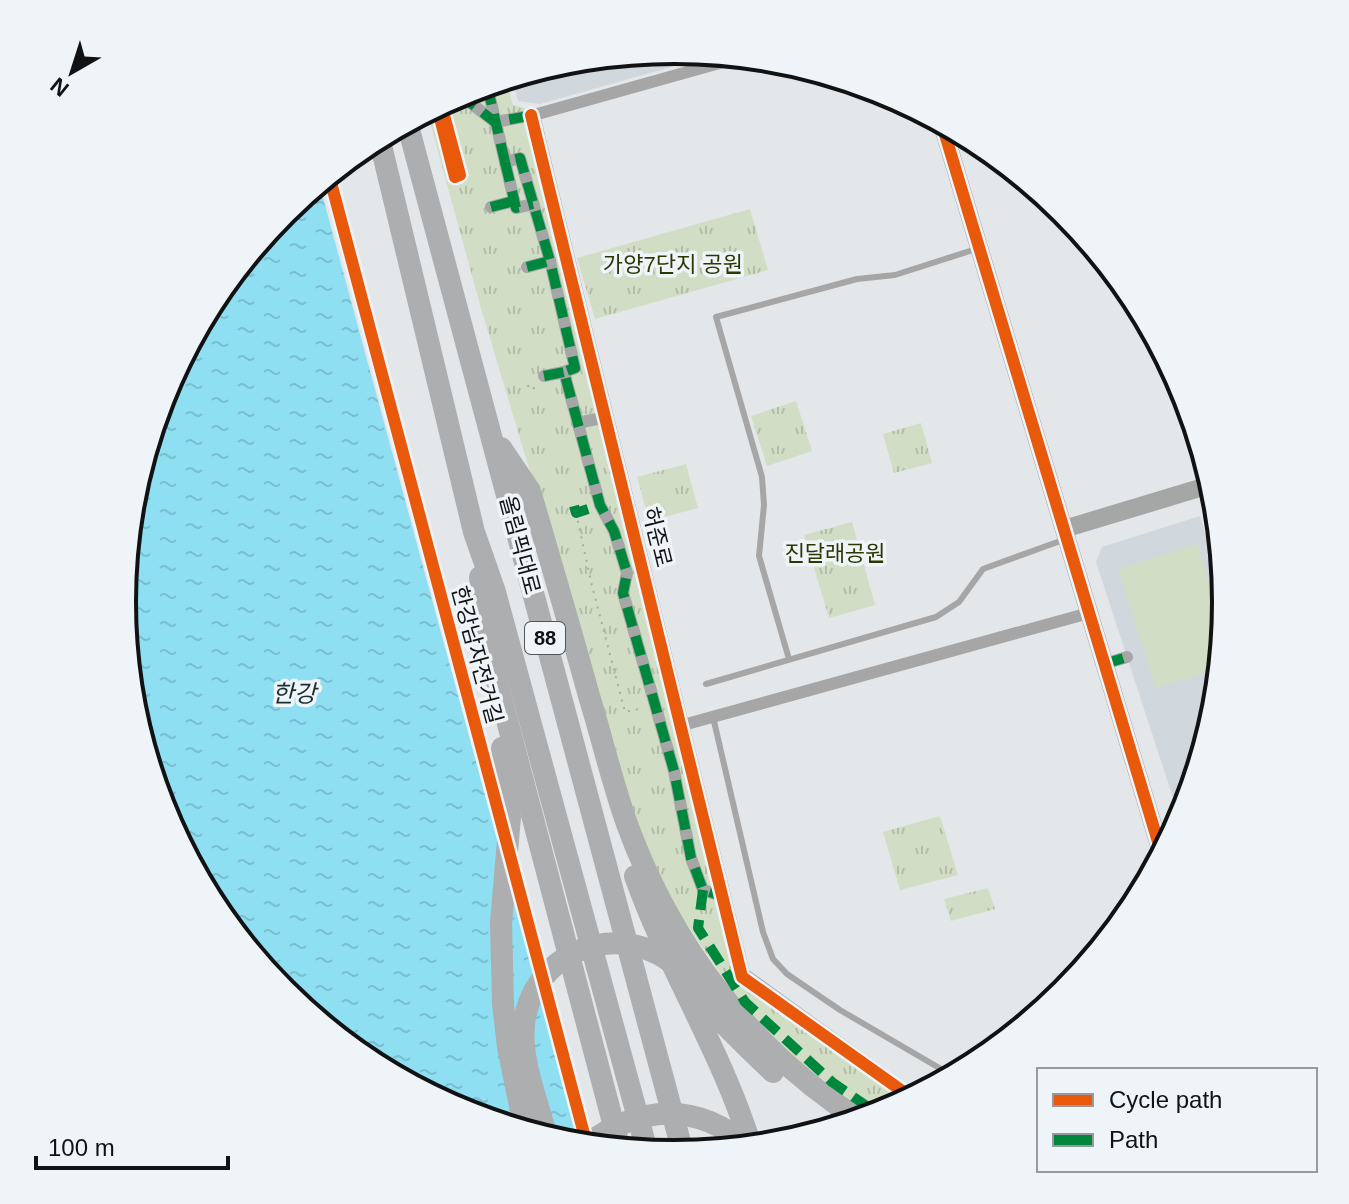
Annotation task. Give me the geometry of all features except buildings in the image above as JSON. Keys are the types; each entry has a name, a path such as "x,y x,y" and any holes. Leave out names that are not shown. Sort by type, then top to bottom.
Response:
{"highway":[{"name":"올림픽대로","path":"410,134 679,1140"},
{"name":"올림픽대로","path":"382,151 474,532 495,592 644,1139"},
{"path":"490,433 530,491 627,823 651,882 687,947 720,995 758,1038 802,1079 847,1111"},
{"path":"474,532 510,817 501,923 501,968 508,1047 522,1118"},
{"path":"488,648 617,1136"},
{"path":"607,758 610,798 644,902 707,1031 746,1135"},
{"path":"543,1124 526,1058 524,1022 529,1002 548,970 565,956 584,947 605,943 629,944 650,950 670,961 735,1037 773,1072 831,1116"},
{"path":"600,1134 609,1128 660,1113 692,1116 723,1126 736,1136"}],"street":[{"path":"472,104 495,122 534,115 712,65"},
{"path":"490,97 516,208 533,204"},
{"name":"허준로","path":"534,115 744,974 903,1089"},
{"path":"946,137 1157,839"},
{"path":"505,162 542,152"},
{"path":"520,158 550,261 575,368 544,376"},
{"path":"491,207 514,201"},
{"path":"532,268 550,261"},
{"path":"564,372 600,505 614,531 627,573 623,593 674,771 691,858 703,890 725,897"},
{"path":"577,423 607,417"},
{"path":"1065,534 1200,488"},
{"path":"683,725 1089,613"},
{"path":"1104,664 1127,657"}],"lane":[{"path":"789,659 759,556 764,505 762,477 716,317 857,279 895,275 979,248"},
{"path":"706,684 945,614 959,602 983,569 1065,534"},
{"path":"713,717 763,932 773,959 787,974 840,1010 941,1069"}],"path":[{"path":"576,513 625,712 656,705"}],"shaded area":[{"path":"682,64 540,104 518,101 515,89 570,74 639,65"},
{"path":"1200,516 1209,547 1212,602 1208,672 1194,741 1174,802 1096,562 1102,547"}],"green space":[{"path":"509,91 513,105 528,109 741,981 898,1091 859,1107 816,1078 769,1033 733,992 670,900 639,836 480,305 430,123"},
{"name":"가양7단지 공원","path":"750,209 768,270 595,319 577,258"},
{"path":"796,401 812,451 767,466 751,416"},
{"path":"921,423 932,463 894,473 883,434"},
{"path":"686,464 698,508 649,521 637,477"},
{"name":"진달래공원","path":"852,522 875,605 829,618 804,535"},
{"path":"1197,544 1212,591 1208,672 1156,688 1118,569"},
{"path":"940,816 958,875 900,890 883,832"},
{"path":"988,888 995,909 951,921 944,899"}],"water":[{"name":"한강","path":"322,196 576,1131 535,1122 437,1085 405,1068 347,1029 294,982 248,930 209,871 177,808 155,741 141,672 136,602 141,532 165,429 192,364 227,303 270,247"}],"marked path":[{"path":"490,97 505,162 520,158 550,261 575,368 564,372 600,505 614,531 627,573 623,593 674,771 691,858 703,890 725,897"},
{"path":"472,104 495,122 534,115"},
{"path":"505,162 516,208 533,204"},
{"path":"491,207 514,201"},
{"path":"527,267 550,261"},
{"path":"544,376 564,372"},
{"path":"574,506 576,513 600,505"},
{"path":"1104,664 1127,657"},
{"path":"703,890 698,928 745,1002 832,1082 865,1105"}],"cycle path":[{"path":"531,115 742,977 901,1090"},
{"path":"440,118 455,177 460,175 444,116"},
{"path":"946,137 1157,839"},
{"name":"한강남자전거길","path":"332,188 584,1132"}]}
